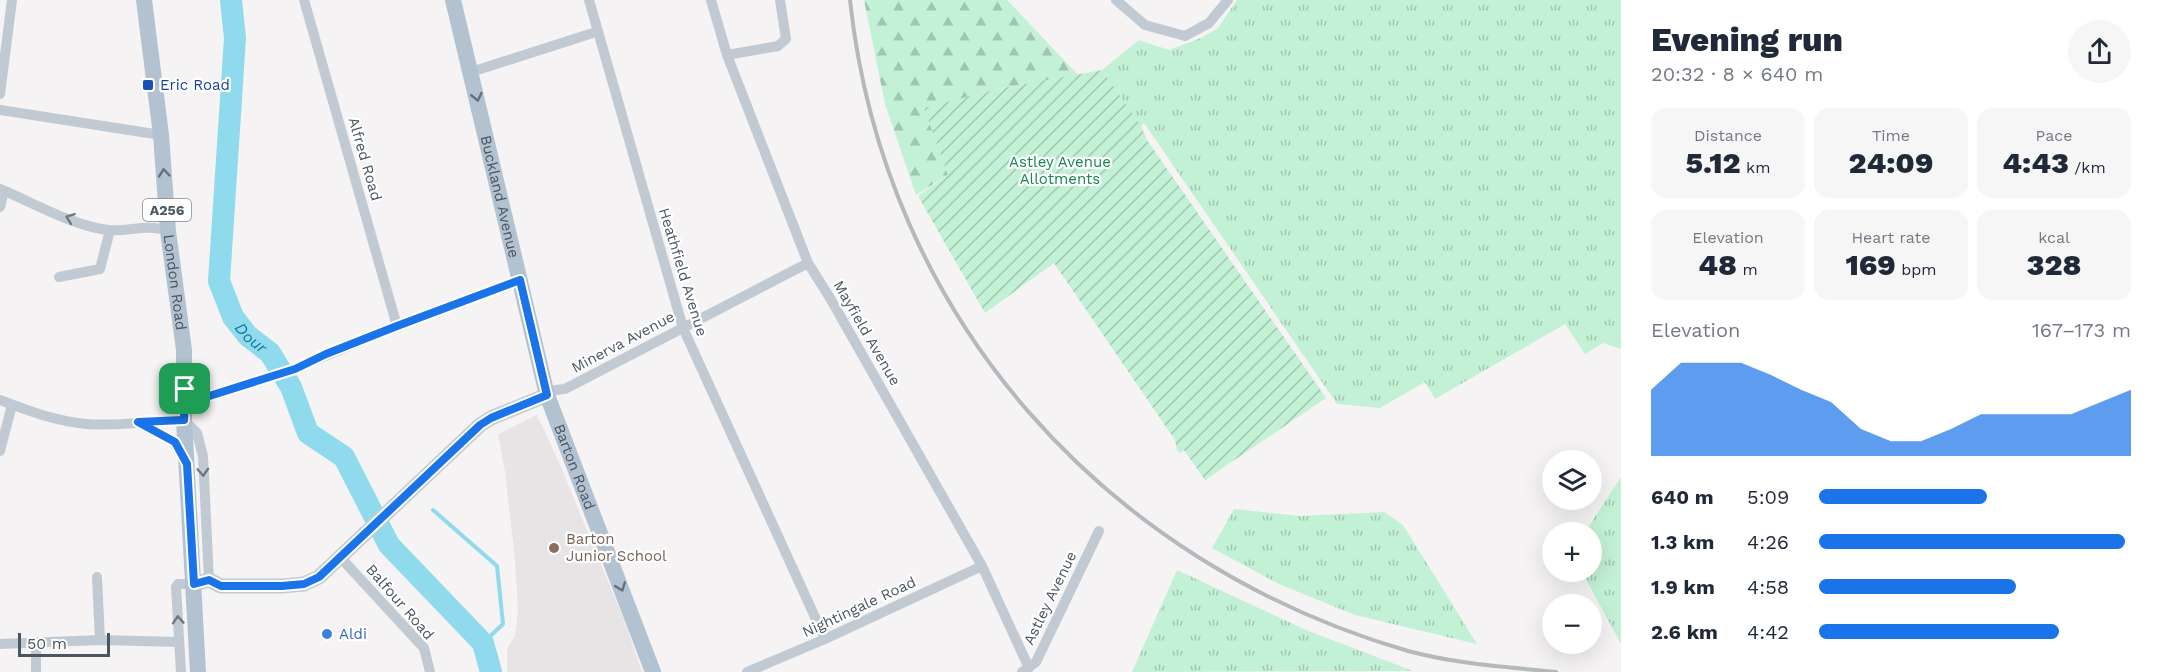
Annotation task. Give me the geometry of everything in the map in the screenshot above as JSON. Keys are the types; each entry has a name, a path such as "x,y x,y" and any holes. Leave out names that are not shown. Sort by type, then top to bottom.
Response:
{"main road":[{"name":"London Road","path":"144,0 160,135 168,231 184,350 184,420 187,464 202,582 198,672"},
{"name":"Buckland Avenue","path":"453,0 547,395"},
{"name":"Barton Road","path":"547,395 653,672"}],"street":[{"path":"0,93 12,0"},
{"name":"Alfred Road","path":"304,0 397,326"},
{"name":"Heathfield Avenue","path":"589,0 596,32 682,328 825,639"},
{"name":"Mayfield Avenue","path":"711,0 727,55 808,263 831,298 982,566 1025,670"},
{"path":"727,55 778,46 786,39 780,0"},
{"path":"1116,0 1144,25 1185,36 1209,23 1228,1"},
{"path":"471,72 596,32"},
{"path":"0,110 160,135"},
{"path":"0,207 2,190 74,220 110,230 151,226 168,231"},
{"path":"59,277 100,269 110,230"},
{"name":"Minerva Avenue","path":"547,395 555,390 565,389 808,263"},
{"path":"185,389 203,398 266,380 397,326 520,280"},
{"path":"181,672 176,587 178,584 202,582 221,586 304,584 319,577 480,425 491,418 547,395"},
{"path":"0,400 64,421 88,424 184,420"},
{"path":"0,451 12,405"},
{"name":"London Road","path":"184,420 197,433 202,456 202,582"},
{"path":"138,422 175,442 187,464"},
{"name":"Astley Avenue","path":"1025,670 1038,657 1099,531"},
{"name":"Balfour Road","path":"340,557 424,648 430,672"},
{"name":"Nightingale Road","path":"747,672 825,639 982,566"},
{"path":"97,577 100,640"},
{"path":"0,644 100,640 179,642"},
{"path":"36,642 36,672"}],"shaded area":[{"name":"Barton Junior School","path":"537,415 624,620 642,672 507,672 507,649 515,635 518,610 505,472 498,434"}],"green space":[{"path":"864,0 1007,0 1078,75 997,89 925,109 948,175 916,195 885,104"},
{"path":"1237,0 1621,0 1621,349 1603,343 1585,354 1565,324 1435,399 1425,382 1380,408 1337,404 1144,123 1141,126 1102,70 1139,40 1169,50 1201,38 1218,28"},
{"name":"Astley Avenue Allotments","path":"1102,70 1141,126 1147,140 1326,398 1205,480 1184,450 1180,453 1177,450 1175,440 1054,263 985,313 918,196 948,175 924,108 997,89"},
{"path":"1621,477 1621,644 1602,609 1602,594 1594,594 1587,582 1602,582 1602,522 1592,522 1599,510 1602,510 1602,506"},
{"path":"1234,509 1300,516 1384,512 1403,525 1477,644 1355,615 1279,584 1212,548"},
{"path":"1177,570 1306,630 1413,671 1132,672"}],"waterway":[{"name":"Dour","path":"231,0 235,38 219,281 233,317 248,336 270,353 291,387 308,433 344,457 389,545 483,643 491,672"},
{"path":"433,510 497,566 503,624 483,643"}],"railway":[{"path":"850,0 871,115 909,223 962,322 1028,411 1107,490 1198,557 1298,611 1408,651 1444,659 1556,672"}],"place":[{"name":"Eric Road","path":"148,85"},
{"name":"Barton Junior School","path":"554,548"},
{"name":"Aldi","path":"327,634"}],"route":[{"path":"520,280 547,395 491,418 480,425 319,577 304,584 221,586 209,580 194,584 187,464 175,442 138,422 184,420 185,389 203,398 266,380 397,326 520,280"}]}
